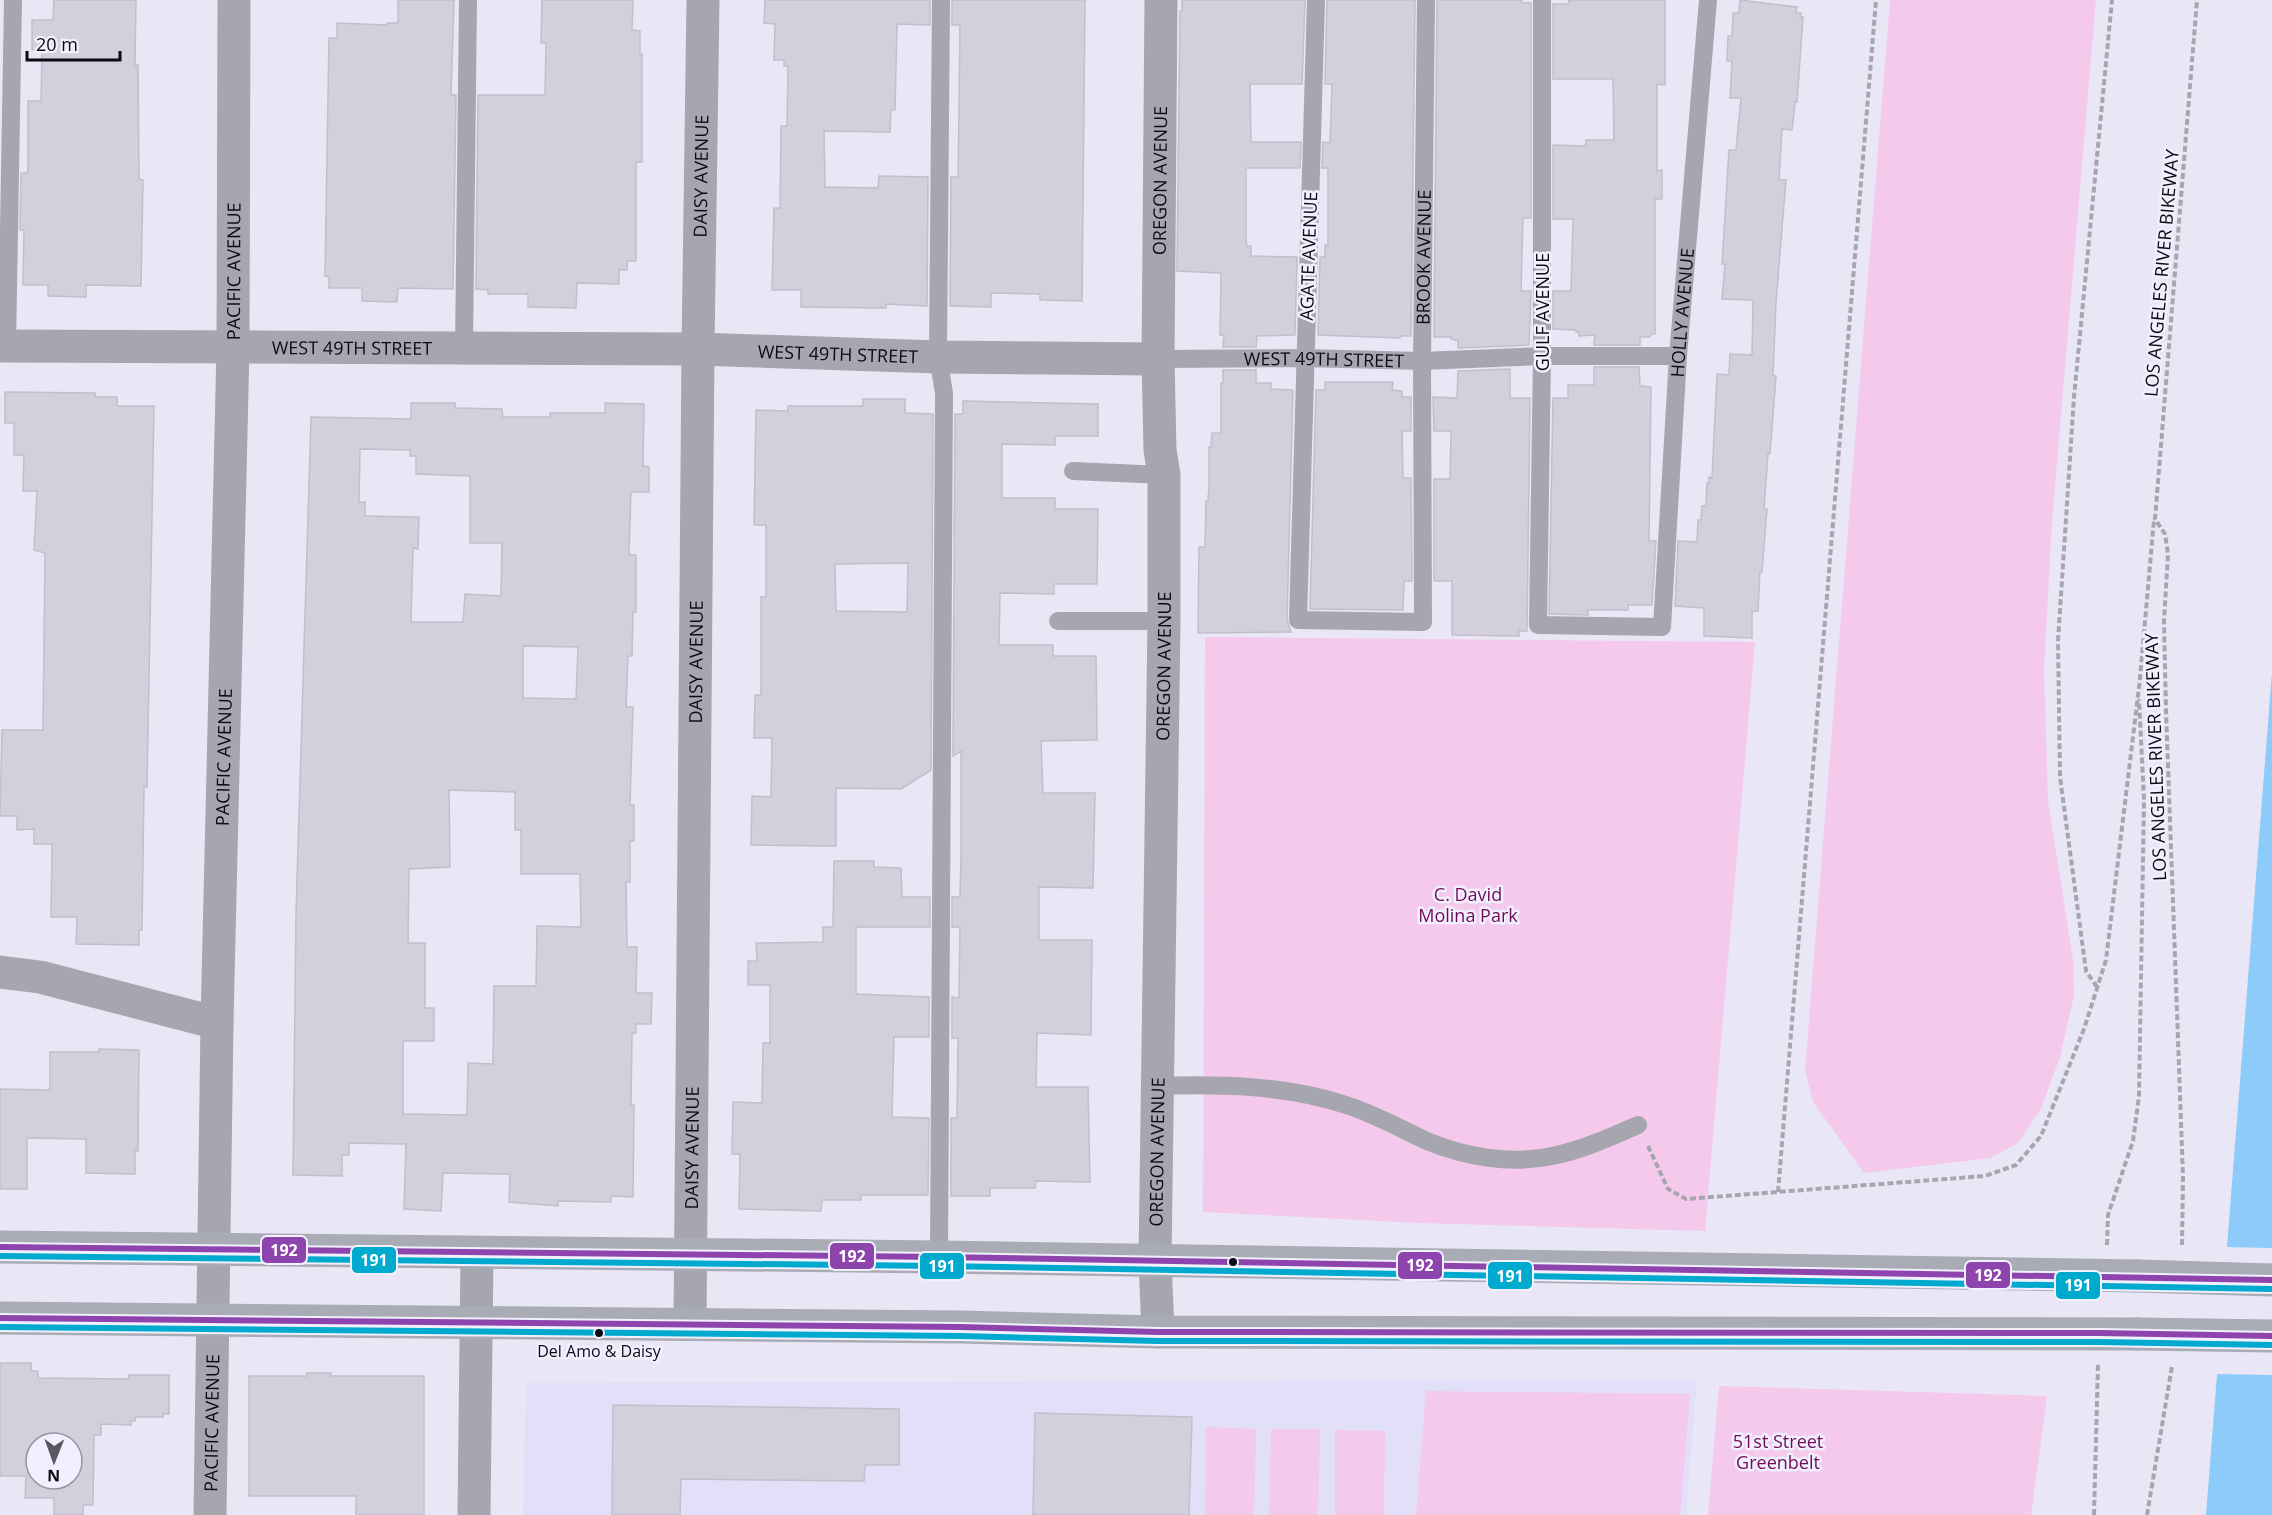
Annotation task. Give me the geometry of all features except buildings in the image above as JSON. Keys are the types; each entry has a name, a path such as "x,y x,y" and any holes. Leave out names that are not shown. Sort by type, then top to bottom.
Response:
{"main road":[{"path":"0,1247 939,1257 2272,1280"},
{"path":"0,1318 960,1327 1158,1332 2100,1333 2272,1336"}],"street":[{"name":"PACIFIC AVENUE","path":"210,1515 217,1023 233,348 234,0"},
{"name":"DAISY AVENUE","path":"690,1324 703,0"},
{"name":"OREGON AVENUE","path":"1158,1332 1155,1261 1164,621 1164,475 1160,450 1158,359 1161,0"},
{"name":"WEST 49TH STREET","path":"3,346 698,349 938,357 1158,359"},
{"path":"0,972 40,977 217,1023"},
{"path":"474,1515 477,1253"}],"lane":[{"path":"3,346 13,0"},
{"path":"464,348 468,0"},
{"path":"939,1257 944,393 938,357 941,0"},
{"name":"AGATE AVENUE","path":"1316,0 1298,620 1423,622"},
{"name":"BROOK AVENUE","path":"1423,622 1422,361 1426,0"},
{"name":"GULF AVENUE","path":"1542,0 1542,356 1538,625 1662,627"},
{"name":"HOLLY AVENUE","path":"1662,627 1678,356 1708,0"},
{"name":"WEST 49TH STREET","path":"1158,359 1304,358 1422,361 1542,356 1678,356"},
{"path":"1073,471 1164,475"},
{"path":"1058,621 1164,621"},
{"path":"1157,1086 1239,1085 1293,1092 1343,1104 1386,1120 1428,1141 1469,1155 1509,1159 1551,1156 1599,1142 1638,1125"}],"path":[{"path":"1778,1192 1875,0"},
{"path":"2097,987 2086,971 2060,777 2058,641 2074,397 2112,0"},
{"name":"LOS ANGELES RIVER BIKEWAY","path":"2181,1252 2183,1177 2165,688 2164,621 2168,554 2165,534 2155,519 2197,0"},
{"path":"1638,1125 1668,1189 1686,1199 1985,1176 2016,1165 2041,1136 2084,1029 2106,960 2139,687 2155,519"},
{"path":"2122,1276 2108,1215 2133,1141 2139,1096 2145,800 2139,687"},
{"path":"2094,1515 2100,1333"},
{"path":"2148,1515 2172,1363"}],"shaded area":[{"path":"1697,1379 1686,1515 523,1515 526,1383"}],"green space":[{"path":"1890,0 2096,0 2052,521 2044,669 2048,801 2073,959 2074,996 2060,1057 2041,1109 2018,1143 1991,1158 1864,1173 1813,1102 1805,1070"},
{"name":"C. David Molina Park","path":"1205,637 1755,642 1705,1231 1418,1223 1203,1212"},
{"name":"51st Street Greenbelt","path":"1719,1386 2047,1396 2031,1515 1708,1515"},
{"path":"1426,1391 1690,1394 1680,1515 1416,1515"},
{"path":"1206,1427 1256,1429 1254,1515 1205,1515"},
{"path":"1271,1429 1320,1429 1318,1515 1269,1515"},
{"path":"1335,1430 1385,1431 1384,1515 1335,1515"}],"water":[{"path":"2272,672 2272,1515 2206,1515"}],"pier":[{"path":"2224,1247 2272,1248 2272,1375 2214,1374"}],"transit line":[{"name":"192","path":"0,1247 939,1257 2272,1280"},
{"name":"191","path":"0,1256 939,1266 2272,1289"},
{"name":"192","path":"0,1318 960,1327 1158,1332 2099,1333 2272,1336"},
{"name":"191","path":"0,1327 960,1336 1158,1341 2099,1342 2272,1345"}],"place":[{"name":"Del Amo & Daisy","path":"599,1333"}]}
